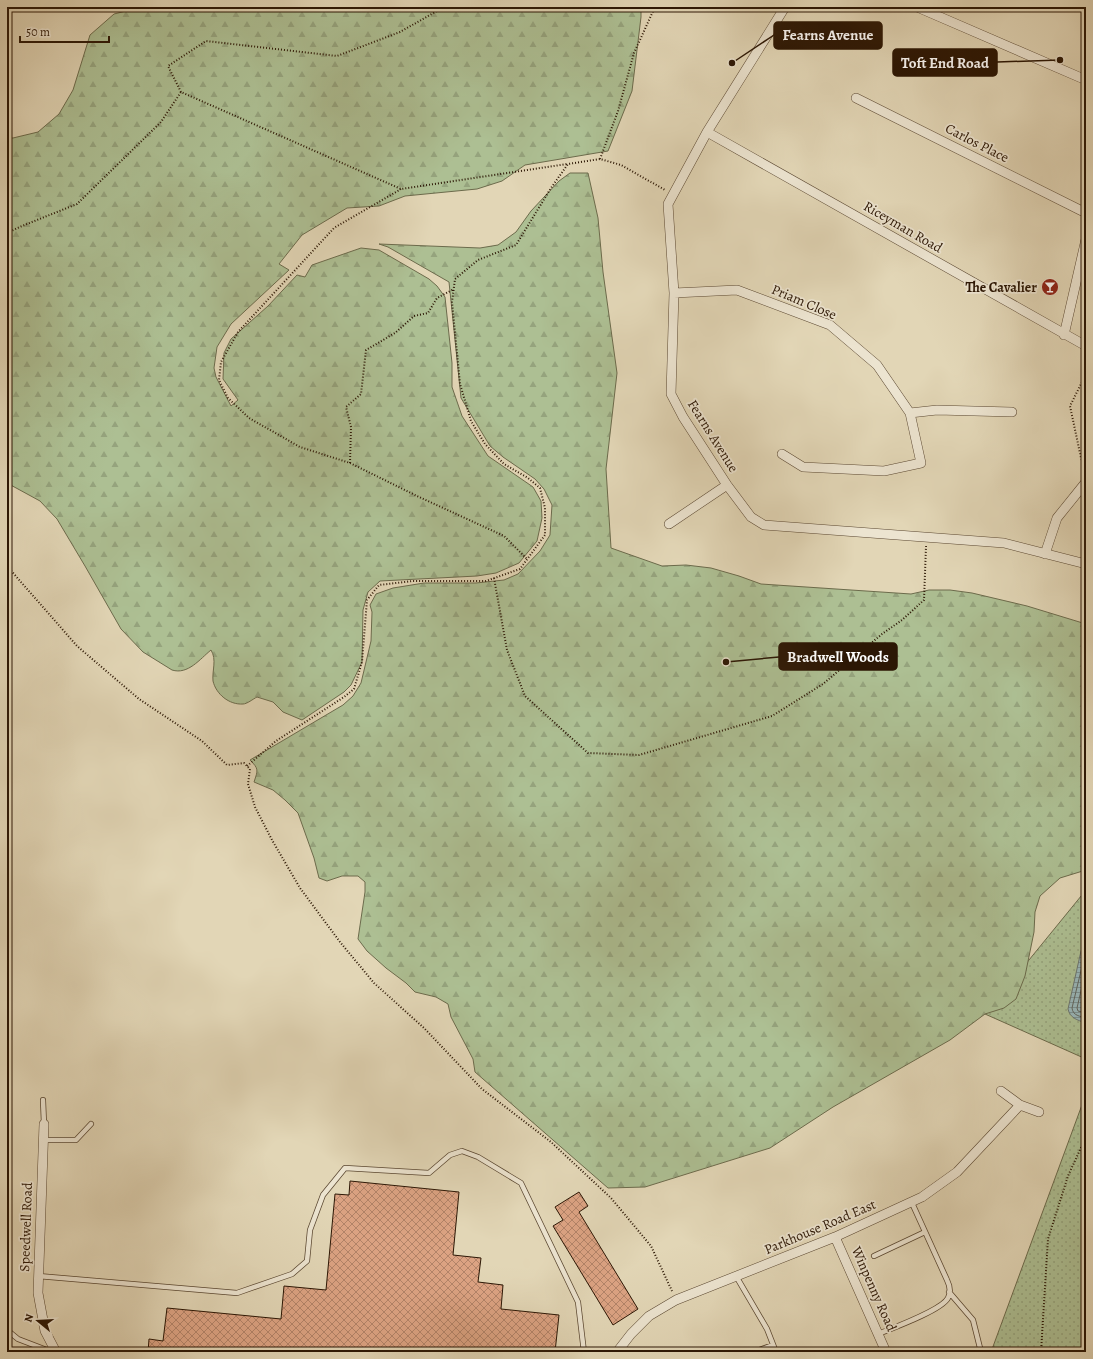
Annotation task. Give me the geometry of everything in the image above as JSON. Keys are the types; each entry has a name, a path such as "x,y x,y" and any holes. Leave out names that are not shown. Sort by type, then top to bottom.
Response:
{"street":[{"name":"Fearns Avenue","path":"785,7 707,132 668,204 674,293 671,394 683,417 727,485 751,517 764,525 1004,543 1086,564"},
{"path":"916,7 1086,80"},
{"name":"Carlos Place","path":"856,98 1086,214"},
{"name":"Riceyman Road","path":"707,132 1064,335 1086,346"},
{"path":"1064,335 1086,239"},
{"name":"Priam Close","path":"674,293 737,290 830,325 877,365 910,413 921,464 884,471 803,466 782,454"},
{"path":"910,413 937,410 1012,412"},
{"path":"1045,554 1057,518 1086,482"},
{"path":"669,524 727,485"},
{"path":"1001,1091 1020,1105 1039,1112"},
{"name":"Parkhouse Road East","path":"617,1352 631,1334 649,1316 676,1300 835,1237 922,1198 957,1172 1020,1105"},
{"name":"Speedwell Road","path":"44,1124 38,1293 45,1331 56,1352"},
{"name":"Winpenny Road","path":"835,1237 886,1352"}],"lane":[{"path":"43,1100 44,1124"},
{"path":"44,1140 76,1140 91,1124"},
{"path":"38,1276 236,1293 292,1274 307,1261 310,1230 322,1195 345,1168 429,1173 450,1155 462,1151 478,1156 521,1183 578,1302 584,1352"},
{"path":"878,1334 939,1307 948,1298 950,1287 912,1203"},
{"path":"874,1256 925,1232"},
{"path":"736,1276 767,1329 776,1352"},
{"path":"949,1292 973,1320 981,1352"},
{"path":"7,1330 18,1339 52,1352"},
{"path":"754,1352 773,1344"}],"path":[{"path":"401,189 181,92 168,66 206,41 337,56 400,32 444,7"},
{"path":"600,159 618,111 634,54 655,7"},
{"path":"7,233 77,204 161,122 181,92"},
{"path":"247,766 276,741 354,689 362,662 367,600 379,585 413,581 486,581 520,568 545,535 545,508 540,488 528,478 504,464 485,444 471,420 460,384 452,302 455,279 478,260 516,245 551,188 568,164 600,159"},
{"path":"527,559 504,536 350,463 300,447 249,418 228,398 219,380 221,362 238,332 334,228 401,189 600,159 621,165 673,195"},
{"path":"350,463 351,427 346,407 361,394 366,350 395,332 414,316 428,313 437,298 454,289"},
{"path":"1086,374 1070,406 1081,458 1086,470"},
{"path":"494,578 507,650 525,696 588,753 639,755 772,716 823,684 882,634 902,620 924,600 926,537"},
{"path":"7,566 77,646 139,699 202,741 227,765 244,763 250,769 248,784 255,807 272,840 300,888 340,942 374,983 424,1028 482,1089 551,1142 610,1198 652,1246 676,1300"},
{"path":"1041,1352 1048,1239 1068,1176 1084,1141 1086,1141"}],"green space":[{"path":"142,7 641,7 632,91 608,151 525,165 502,181 477,189 405,196 379,206 347,208 302,235 279,264 289,270 231,324 217,347 214,368 216,377 231,406 238,400 223,379 224,353 231,339 268,306 297,275 305,277 312,265 361,248 379,250 429,279 437,286 445,297 452,363 452,387 462,416 488,456 533,487 541,501 542,518 537,541 519,563 496,573 477,576 380,581 368,592 363,610 362,662 351,685 344,692 302,720 283,712 273,702 257,697 243,704 233,703 224,698 217,690 213,681 214,658 211,650 193,665 178,671 172,670 143,652 121,629 57,519 40,501 7,483 7,138 38,132 59,114 73,90 90,35 114,14"},
{"path":"570,173 588,173 598,218 603,272 617,373 606,469 611,548 662,566 686,565 711,568 761,584 911,594 929,590 950,590 972,593 1027,606 1086,624 1086,870 1060,878 1040,896 1035,912 1034,932 1025,976 1016,999 1004,1008 985,1014 950,1040 833,1107 770,1148 645,1187 608,1188 475,1072 473,1059 451,1017 448,1004 436,997 415,992 367,951 358,939 365,892 365,882 358,876 342,876 327,881 319,878 314,858 298,813 273,790 254,782 257,770 250,760 343,705 353,696 361,683 371,641 372,612 370,605 376,594 393,588 424,583 476,583 504,580 518,574 540,551 550,535 552,505 544,489 535,479 490,446 461,398 449,282 388,247 379,244 480,248 498,245 516,232 531,211 559,181"},
{"path":"1086,890 1086,1059 985,1014"},
{"path":"1086,1094 1086,1352 991,1352"}],"water":[{"path":"1086,944 1086,1023 1072,1017 1068,1009 1081,951"}],"building":[{"path":"350,1181 459,1192 453,1255 481,1258 478,1282 503,1285 501,1309 559,1315 555,1352 148,1352 149,1339 163,1341 167,1308 281,1319 284,1286 326,1290 335,1194 349,1195"},
{"path":"579,1192 588,1206 579,1212 638,1309 613,1325 553,1226 563,1220 555,1207"}],"place":[{"name":"Toft End Road","path":"1060,60"},
{"name":"Fearns Avenue","path":"732,63"},
{"name":"The Cavalier","path":"1050,287"},
{"name":"Bradwell Woods","path":"726,662"}]}
